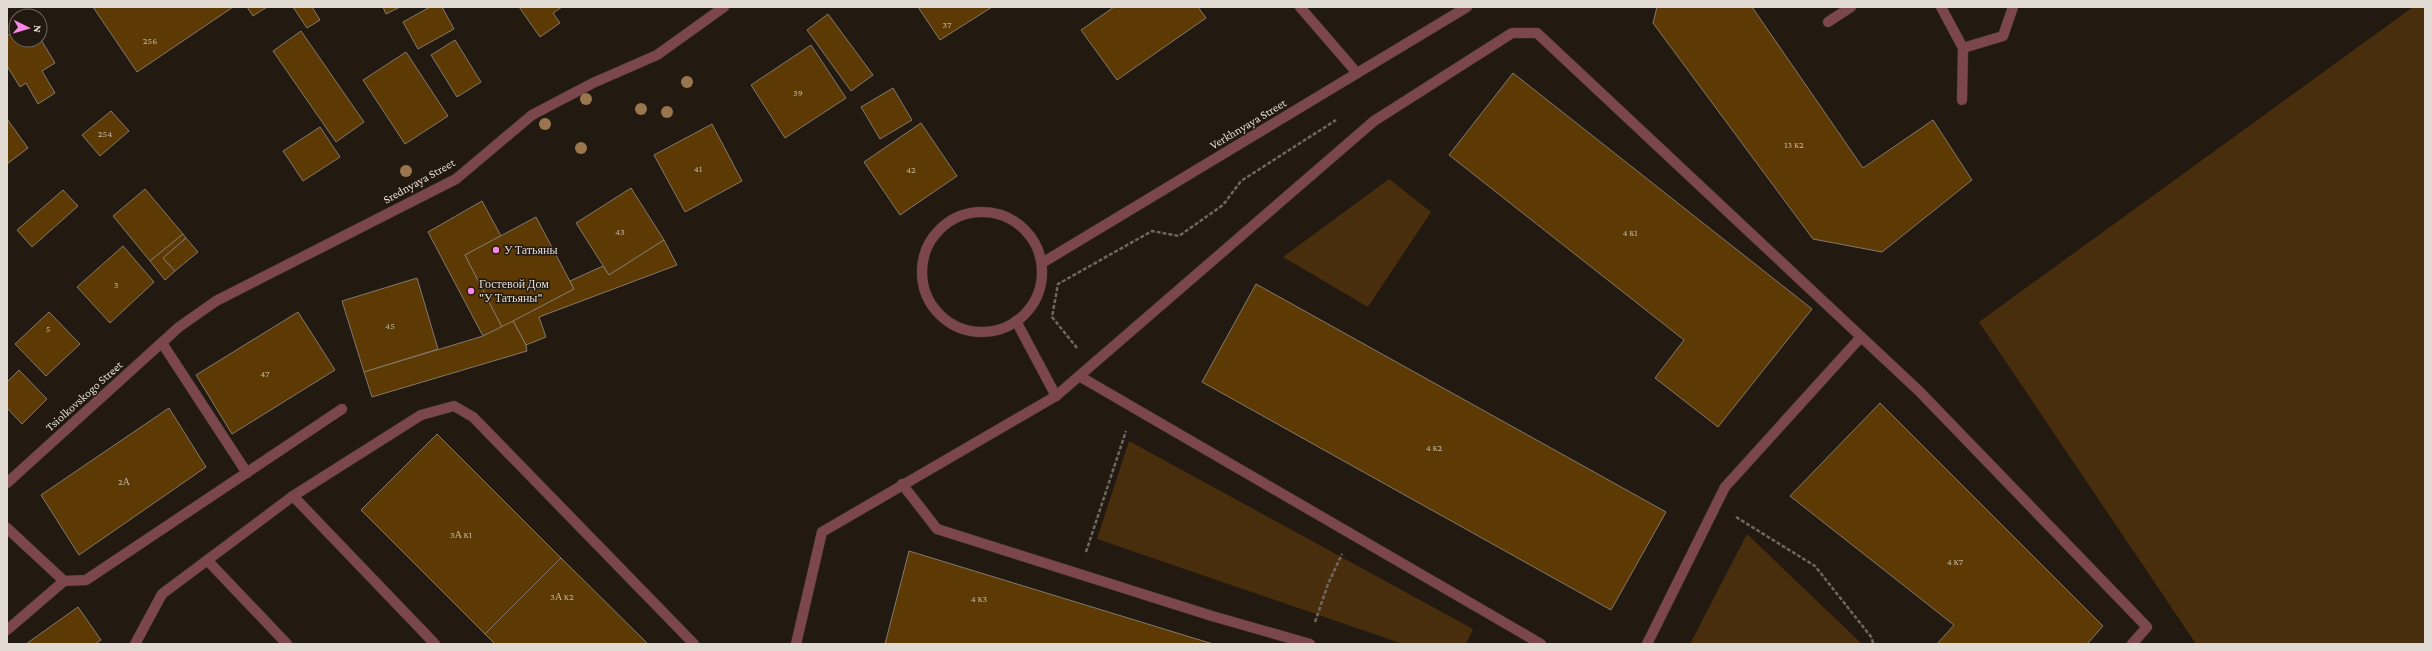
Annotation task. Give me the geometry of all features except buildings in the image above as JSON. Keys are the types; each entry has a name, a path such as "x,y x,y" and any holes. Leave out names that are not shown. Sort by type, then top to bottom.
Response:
{"street":[{"name":"Srednyaya Street","path":"179,328 216,301 456,179 532,116 593,83 657,55 724,7"},
{"path":"1300,7 1357,73"},
{"name":"Verkhnyaya Street","path":"1042,262 1467,7"},
{"path":"1828,22 1851,7"},
{"path":"1941,7 1963,48 1962,100"},
{"path":"1963,48 2003,36 2013,7"},
{"path":"796,644 822,532 902,484 1056,396 1374,121 1512,33 1537,33 1919,391 2147,628 2132,644"},
{"path":"984,212 1004,215 1022,226 1035,243 1042,262 1041,284 1035,302 1024,317 1016,321 1008,327 990,332 971,332 953,325 938,313 927,297 923,279 923,260 931,240 945,224 963,215 984,212"},
{"path":"1016,321 1056,396"},
{"name":"Tsiolkovskogo Street","path":"7,483 179,328"},
{"path":"1646,644 1725,487 1861,337"},
{"path":"162,343 247,473"},
{"path":"1079,376 1541,644"},
{"path":"135,644 162,594 293,496 421,415 454,406 473,418 694,644"},
{"path":"7,630 64,581 86,580 342,409"},
{"path":"902,484 938,529 1212,616 1309,644"},
{"path":"293,496 435,644"},
{"path":"7,528 64,581"},
{"path":"208,561 287,644"}],"path":[{"path":"1092,365 1067,337 1052,317 1058,284 1152,231 1179,236 1222,205 1241,181 1342,117"},
{"path":"1079,574 1134,408"},
{"path":"1716,504 1815,566 1872,638 1872,644"},
{"path":"1309,644 1328,584 1351,534"}],"shaded area":[{"path":"2413,7 2425,7 2425,644 2196,644 1979,322"},
{"path":"1389,179 1431,212 1368,307 1283,257"},
{"path":"1129,441 1473,629 1466,644 1403,644 1097,539"},
{"path":"1747,534 1862,644 1690,644"}],"place":[{"name":"У Татьяны","path":"496,250"},
{"name":"Гостевой Дом \"У Татьяны\"","path":"471,291"}]}
